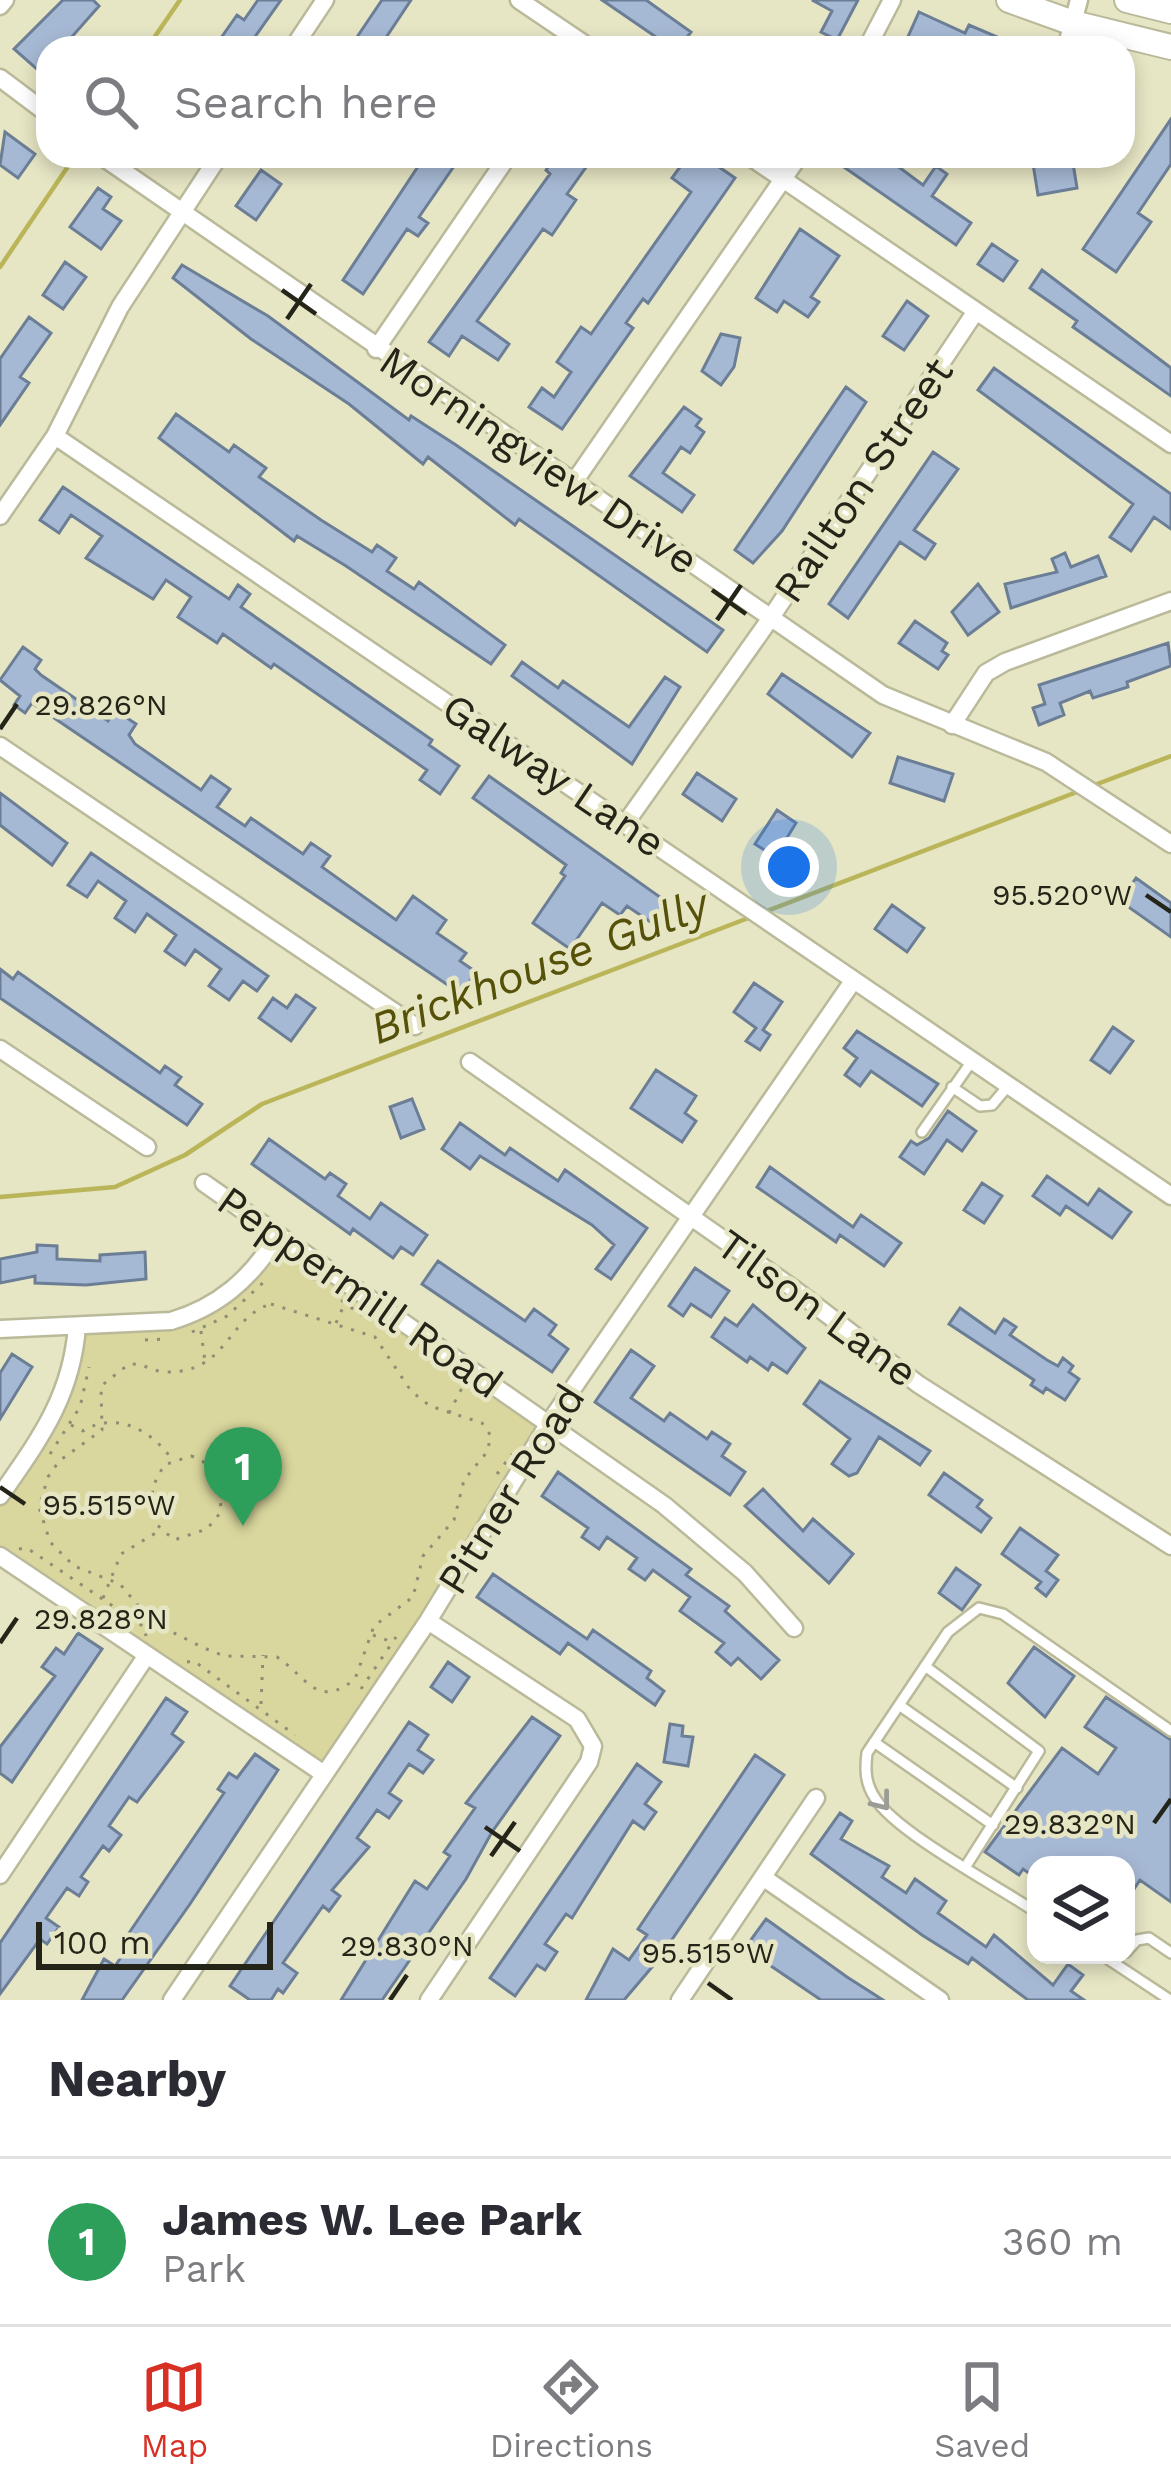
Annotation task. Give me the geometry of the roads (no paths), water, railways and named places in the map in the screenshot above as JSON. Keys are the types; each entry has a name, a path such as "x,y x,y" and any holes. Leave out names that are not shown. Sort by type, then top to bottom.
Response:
{"main road":[{"path":"1009,0 1073,24 1124,36"},
{"path":"1127,0 1171,11"},
{"path":"1135,39 1171,47"}],"street":[{"path":"301,36 325,0"},
{"path":"520,0 570,36"},
{"path":"873,36 892,0"},
{"path":"0,78 36,105"},
{"name":"Morningview Drive","path":"118,168 883,695 1078,779 1171,844"},
{"path":"0,516 55,436 89,362 211,168"},
{"path":"376,349 500,168"},
{"path":"766,168 1171,444"},
{"path":"574,482 792,168"},
{"name":"Railton Street","path":"625,824 770,619 976,311"},
{"name":"Galway Lane","path":"55,436 625,824 746,901 853,981 1171,1196"},
{"path":"952,725 986,673 1005,662 1171,601"},
{"path":"0,746 415,1026"},
{"name":"Pitner Road","path":"172,2000 428,1621 549,1423 853,981"},
{"path":"0,1049 147,1148"},
{"name":"Tilson Lane","path":"470,1062 692,1216 918,1384 1171,1546"},
{"name":"Peppermill Road","path":"204,1183 664,1505 745,1573 794,1628"},
{"path":"0,1329 171,1321 193,1314 227,1295 277,1236"},
{"path":"0,1496 63,1420 77,1326"},
{"path":"0,1556 324,1774"},
{"path":"428,1621 577,1719 590,1739 589,1762 429,2000"},
{"path":"0,1875 147,1655"},
{"path":"680,2000 816,1798"},
{"path":"764,1878 940,2000"}],"lane":[{"path":"922,1132 972,1061"},
{"path":"952,1087 980,1106 992,1105 1008,1086"},
{"path":"1027,1906 875,1800 865,1774 874,1742 948,1632 979,1609 1004,1614 1171,1731"},
{"path":"926,1666 1036,1746 1038,1757 966,1866"},
{"path":"899,1705 1017,1788"},
{"path":"874,1742 993,1826"},
{"path":"1135,1942 1150,1938 1171,1953"},
{"path":"1129,1964 1170,2000"}],"waterway":[{"path":"155,36 180,0"},
{"path":"0,267 67,168"},
{"name":"Brickhouse Gully","path":"1092,786 1171,756"},
{"name":"Brickhouse Gully","path":"762,913 1082,790"},
{"name":"Brickhouse Gully","path":"0,1197 115,1187 185,1155 262,1104 751,917"}],"place":[{"name":"James W. Lee Park","path":"243,1526"}]}
